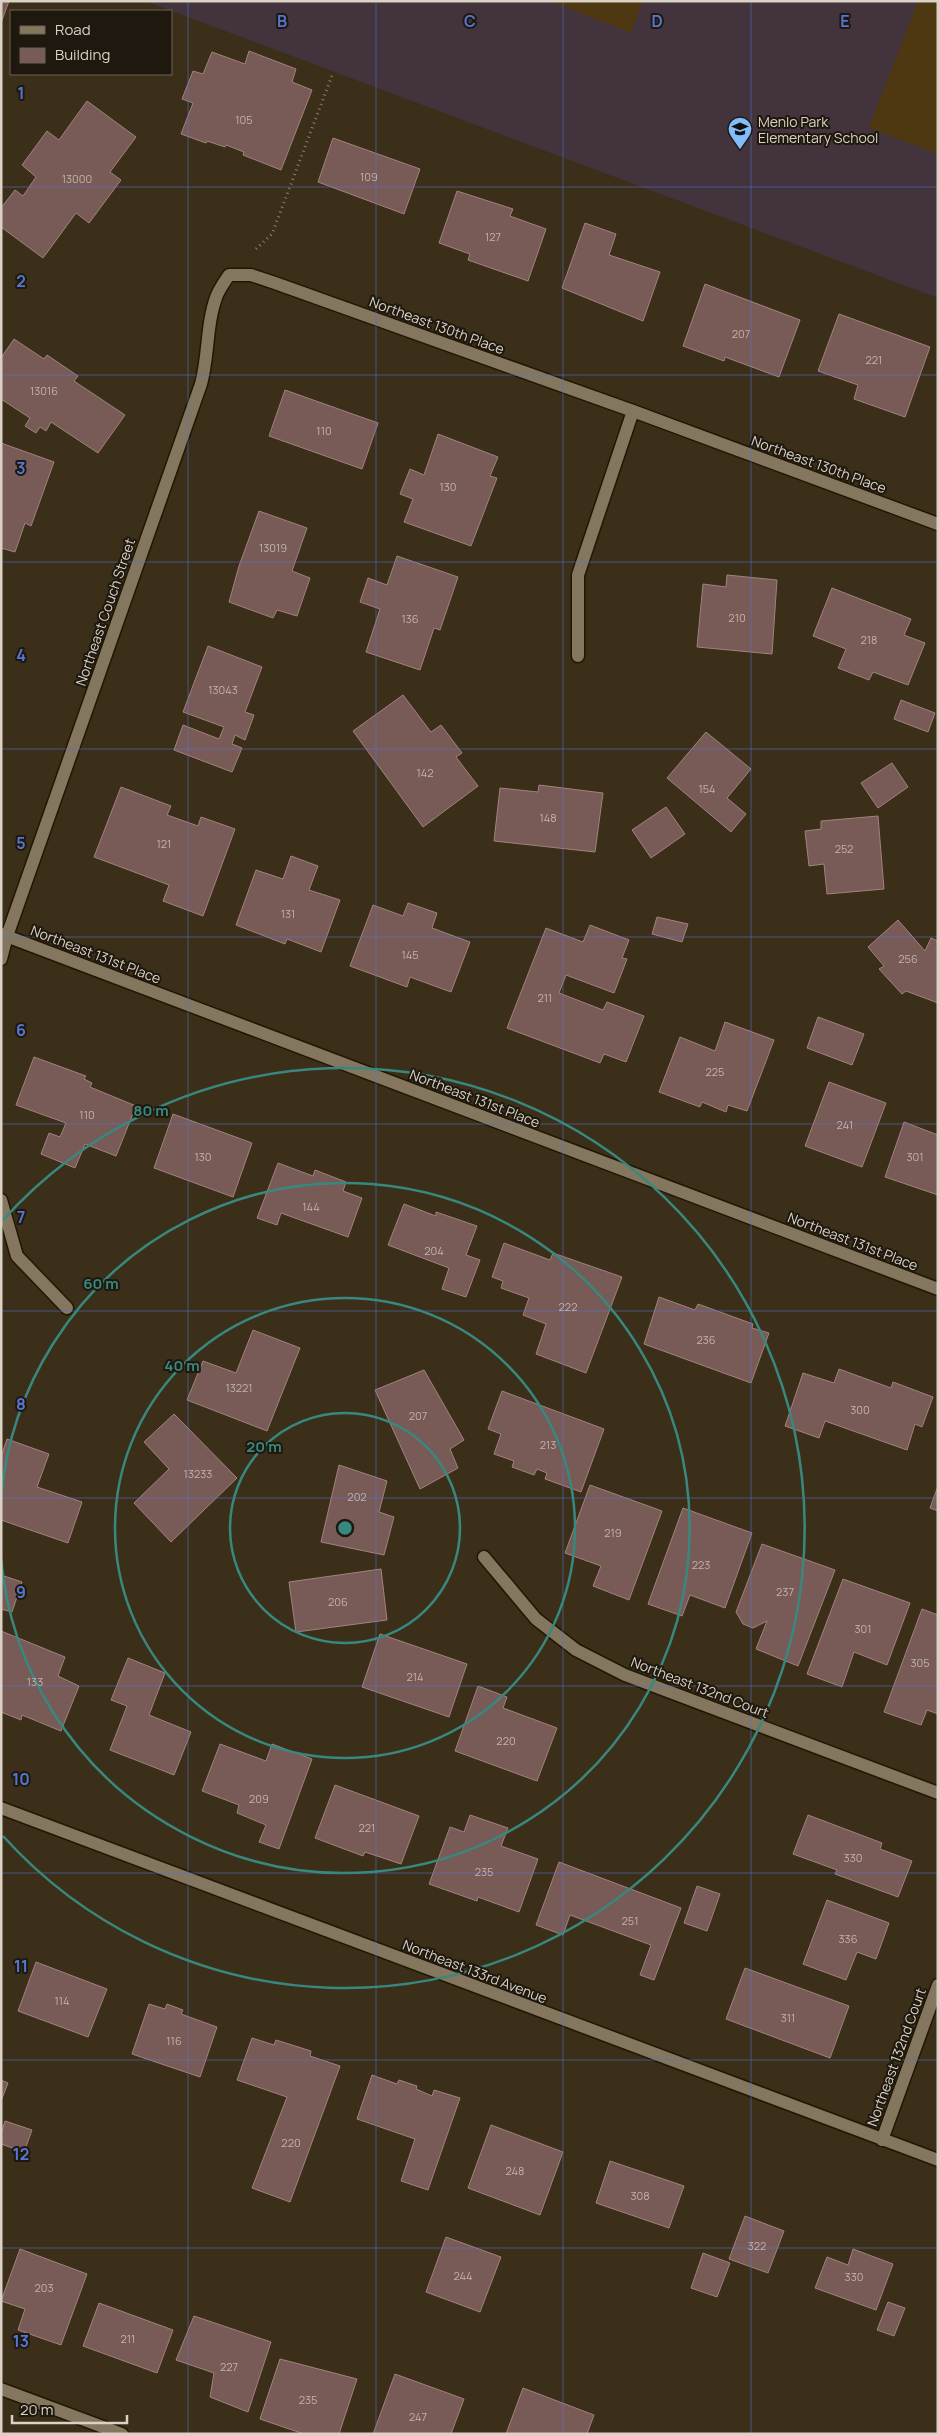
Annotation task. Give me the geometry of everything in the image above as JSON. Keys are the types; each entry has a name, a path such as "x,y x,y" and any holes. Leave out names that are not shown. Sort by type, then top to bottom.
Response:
{"street":[{"name":"Northeast 130th Place","path":"229,275 251,275 633,411 938,524"},
{"name":"Northeast Couch Street","path":"1,959 4,935 201,384 207,364 212,314 218,294 229,275"},
{"path":"578,656 578,575 633,411"},
{"name":"Northeast 131st Place","path":"4,935 938,1289"},
{"path":"1,1200 17,1256 67,1308"},
{"name":"Northeast 132nd Court","path":"484,1557 536,1619 576,1650 625,1675 938,1793"},
{"name":"Northeast 133rd Avenue","path":"1,1808 938,2160"},
{"name":"Northeast 132nd Court","path":"882,2140 938,1985"},
{"path":"1,2389 122,2434"}],"path":[{"path":"229,275 272,234 333,73"}],"shaded area":[{"name":"Menlo Park Elementary School","path":"145,1 938,1 938,298 172,10"},
{"path":"550,1 643,1 631,33"},
{"path":"918,1 938,1 938,154 869,128"}],"building":[{"path":"1,1 9,1 1,23"},
{"path":"249,51 296,69 292,82 312,90 281,170 243,155 244,152 226,145 225,147 207,141 206,143 181,134 193,103 182,99 193,71 203,74 212,52 245,64"},
{"path":"87,101 136,137 110,172 121,180 89,223 76,213 43,258 1,227 1,208 15,190 23,196 36,177 22,165 47,131 59,140"},
{"path":"333,138 420,169 404,214 318,182"},
{"path":"457,191 513,209 510,216 546,229 528,281 468,260 470,254 439,243"},
{"path":"585,223 616,234 609,255 660,272 643,321 562,288"},
{"path":"705,284 800,320 779,377 725,357 724,361 683,346"},
{"path":"839,314 930,347 905,417 854,399 858,385 818,371"},
{"path":"14,339 44,359 47,355 78,376 74,381 125,415 98,453 51,422 46,431 40,427 36,433 25,426 30,418 1,399 1,358"},
{"path":"285,390 378,423 362,469 269,436"},
{"path":"438,434 498,457 490,476 497,478 471,546 404,522 413,499 400,494 410,469 424,475"},
{"path":"1,443 54,462 31,526 25,523 15,552 1,548"},
{"path":"259,511 307,528 292,571 310,578 297,616 277,610 273,618 229,602 239,566"},
{"path":"397,556 458,577 440,630 434,628 420,670 366,652 380,609 360,602 368,578 387,585"},
{"path":"727,575 777,580 772,654 697,647 703,584 726,587"},
{"path":"832,588 911,619 904,635 925,643 908,685 873,672 869,680 838,668 846,649 813,636"},
{"path":"208,646 262,667 245,712 254,715 245,740 235,735 232,744 242,748 232,772 174,750 183,725 219,739 224,727 183,712"},
{"path":"403,695 431,732 441,725 462,753 456,757 478,786 423,827 353,731"},
{"path":"901,700 935,713 928,732 894,719"},
{"path":"706,732 751,769 727,798 746,814 731,832 667,778"},
{"path":"892,763 908,787 878,808 861,783"},
{"path":"539,785 603,793 595,852 494,841 500,788 538,792"},
{"path":"121,787 171,806 167,815 198,826 201,817 235,829 203,916 163,901 169,885 94,857"},
{"path":"666,807 685,834 651,858 632,830"},
{"path":"878,816 884,889 827,894 824,864 809,866 805,831 821,829 821,821"},
{"path":"291,856 318,866 309,890 340,900 321,952 287,939 285,944 236,925 256,870 283,879"},
{"path":"408,903 437,913 432,928 470,942 451,992 410,977 407,987 350,966 373,905 403,916"},
{"path":"657,917 688,924 682,942 652,934"},
{"path":"898,920 925,951 931,938 938,941 938,1003 906,991 902,994 879,969 884,966 868,947"},
{"path":"590,925 629,940 622,958 627,959 614,993 566,975 559,993 603,1010 607,1002 644,1016 626,1062 604,1054 600,1063 507,1028 546,928 583,942"},
{"path":"818,1017 864,1034 852,1065 807,1048"},
{"path":"725,1022 774,1040 747,1111 728,1105 726,1112 702,1102 700,1107 659,1092 680,1037 715,1051"},
{"path":"34,1057 86,1076 84,1079 92,1083 90,1087 136,1106 116,1156 85,1144 75,1168 41,1154 49,1133 60,1137 66,1123 16,1105"},
{"path":"829,1082 886,1103 862,1167 805,1146"},
{"path":"173,1114 252,1143 233,1197 154,1168"},
{"path":"904,1122 938,1135 938,1195 885,1177"},
{"path":"278,1163 313,1176 315,1170 346,1182 343,1191 362,1198 348,1237 281,1213 277,1225 257,1218"},
{"path":"404,1204 436,1216 436,1212 477,1226 466,1255 480,1260 466,1297 442,1289 449,1268 388,1245"},
{"path":"504,1243 550,1260 553,1253 622,1277 586,1373 536,1354 546,1324 523,1315 529,1298 501,1288 503,1281 492,1277"},
{"path":"659,1297 695,1310 698,1304 753,1324 752,1328 769,1333 751,1383 644,1344"},
{"path":"253,1330 300,1348 267,1431 187,1400 203,1361 236,1373"},
{"path":"839,1369 891,1388 893,1382 933,1397 922,1427 915,1424 907,1450 825,1421 819,1438 785,1426 803,1373 834,1383"},
{"path":"424,1370 464,1440 450,1449 458,1468 420,1489 375,1390"},
{"path":"502,1391 604,1429 581,1492 545,1479 547,1473 537,1469 534,1475 512,1467 514,1461 494,1454 501,1434 488,1429"},
{"path":"174,1414 237,1478 171,1542 134,1503 169,1469 144,1442"},
{"path":"7,1439 49,1454 37,1487 82,1502 68,1543 1,1520 1,1457"},
{"path":"339,1465 387,1481 379,1512 394,1517 384,1555 321,1542"},
{"path":"590,1485 662,1511 629,1600 593,1586 601,1566 565,1553"},
{"path":"938,1486 938,1511 930,1508"},
{"path":"683,1508 752,1533 725,1608 690,1595 682,1616 648,1604"},
{"path":"762,1544 835,1570 798,1666 756,1649 767,1621 753,1628 743,1624 736,1612"},
{"path":"381,1569 387,1620 296,1632 289,1582"},
{"path":"4,1576 22,1582 12,1612 1,1609 1,1583"},
{"path":"843,1579 910,1603 887,1665 854,1652 842,1687 807,1674"},
{"path":"922,1609 938,1615 938,1714 927,1710 921,1725 884,1712"},
{"path":"1,1631 65,1657 58,1676 79,1686 61,1731 22,1715 21,1720 1,1712"},
{"path":"380,1634 467,1664 449,1717 362,1687"},
{"path":"128,1658 165,1673 149,1715 191,1732 174,1775 110,1750 127,1706 111,1700"},
{"path":"478,1686 507,1697 503,1708 557,1728 537,1781 455,1751"},
{"path":"220,1744 266,1761 272,1744 312,1759 279,1849 259,1842 266,1825 237,1813 239,1805 202,1791"},
{"path":"335,1785 419,1816 401,1864 365,1852 363,1856 315,1838"},
{"path":"470,1815 508,1828 501,1846 538,1859 519,1912 478,1897 477,1901 429,1884 450,1827 464,1832"},
{"path":"808,1815 882,1843 880,1849 912,1861 898,1897 835,1874 837,1870 793,1854"},
{"path":"559,1862 681,1908 654,1980 640,1975 651,1945 570,1915 563,1935 536,1925"},
{"path":"697,1886 720,1894 707,1931 684,1923"},
{"path":"827,1900 889,1923 876,1959 857,1952 846,1980 803,1964"},
{"path":"36,1962 107,1989 88,2037 18,2011"},
{"path":"745,1968 849,2006 830,2058 726,2019"},
{"path":"149,2004 165,2009 167,2004 183,2010 181,2014 217,2027 200,2077 132,2054"},
{"path":"252,2038 274,2045 276,2040 311,2051 310,2056 340,2066 290,2202 252,2188 287,2097 237,2080"},
{"path":"372,2075 397,2084 399,2080 417,2086 416,2089 432,2096 434,2090 460,2098 428,2190 401,2181 415,2139 357,2119"},
{"path":"1,2080 8,2083 1,2101"},
{"path":"5,2121 32,2130 24,2152 1,2144 1,2134"},
{"path":"491,2125 563,2152 540,2215 468,2188"},
{"path":"610,2161 684,2186 669,2228 596,2203"},
{"path":"745,2216 784,2231 768,2273 729,2259"},
{"path":"446,2237 501,2257 480,2312 426,2292"},
{"path":"20,2249 87,2274 61,2345 18,2330 25,2309 1,2301"},
{"path":"853,2249 893,2264 876,2310 815,2288 827,2257 848,2265"},
{"path":"703,2253 730,2263 717,2297 691,2288"},
{"path":"888,2302 905,2308 894,2336 877,2330"},
{"path":"99,2303 173,2330 157,2373 83,2346"},
{"path":"194,2316 271,2342 248,2412 210,2397 214,2373 176,2360"},
{"path":"280,2359 357,2379 339,2434 304,2434 260,2419"},
{"path":"395,2374 464,2399 451,2434 373,2434"},
{"path":"523,2388 594,2415 587,2434 506,2434"}],"place":[{"name":"Menlo Park Elementary School","path":"740,150"}]}
